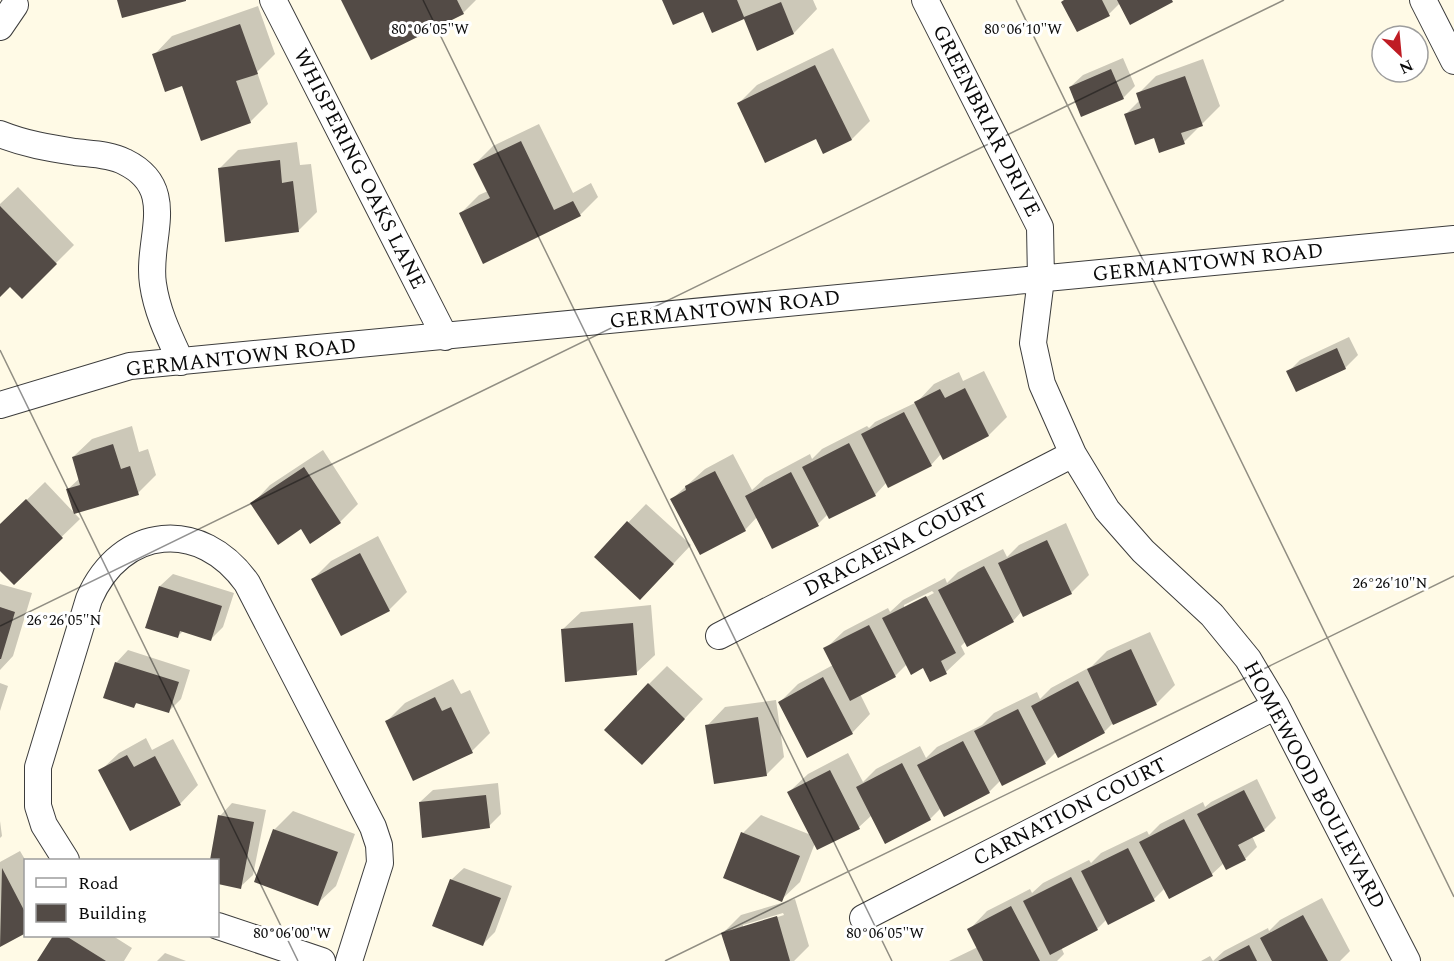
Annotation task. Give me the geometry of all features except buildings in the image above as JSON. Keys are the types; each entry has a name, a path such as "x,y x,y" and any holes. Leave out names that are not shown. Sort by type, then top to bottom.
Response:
{"street":[{"name":"WHISPERING OAKS LANE","path":"273,0 445,337"},
{"name":"GREENBRIAR DRIVE","path":"925,0 1040,227 1041,279"},
{"path":"1423,0 1452,51"},
{"path":"0,27 15,6"},
{"path":"0,134 20,142 124,161 140,171 152,186 158,204 159,223 154,242 153,282 162,320 181,362"},
{"name":"GERMANTOWN ROAD","path":"0,405 130,366 1454,239"},
{"name":"HOMEWOOD BOULEVARD","path":"1041,279 1033,343 1042,384 1073,454 1107,510 1143,551 1212,615 1248,658 1276,706 1407,961"},
{"name":"DRACAENA COURT","path":"719,636 1073,454"},
{"path":"65,859 44,825 38,806 38,767 89,598 97,580 109,565 124,552 142,543 161,538 184,538 203,544 220,553 236,566 247,583 373,826 379,845 380,863 350,961"},
{"name":"CARNATION COURT","path":"863,918 1276,706"},
{"path":"219,926 322,961"}]}
